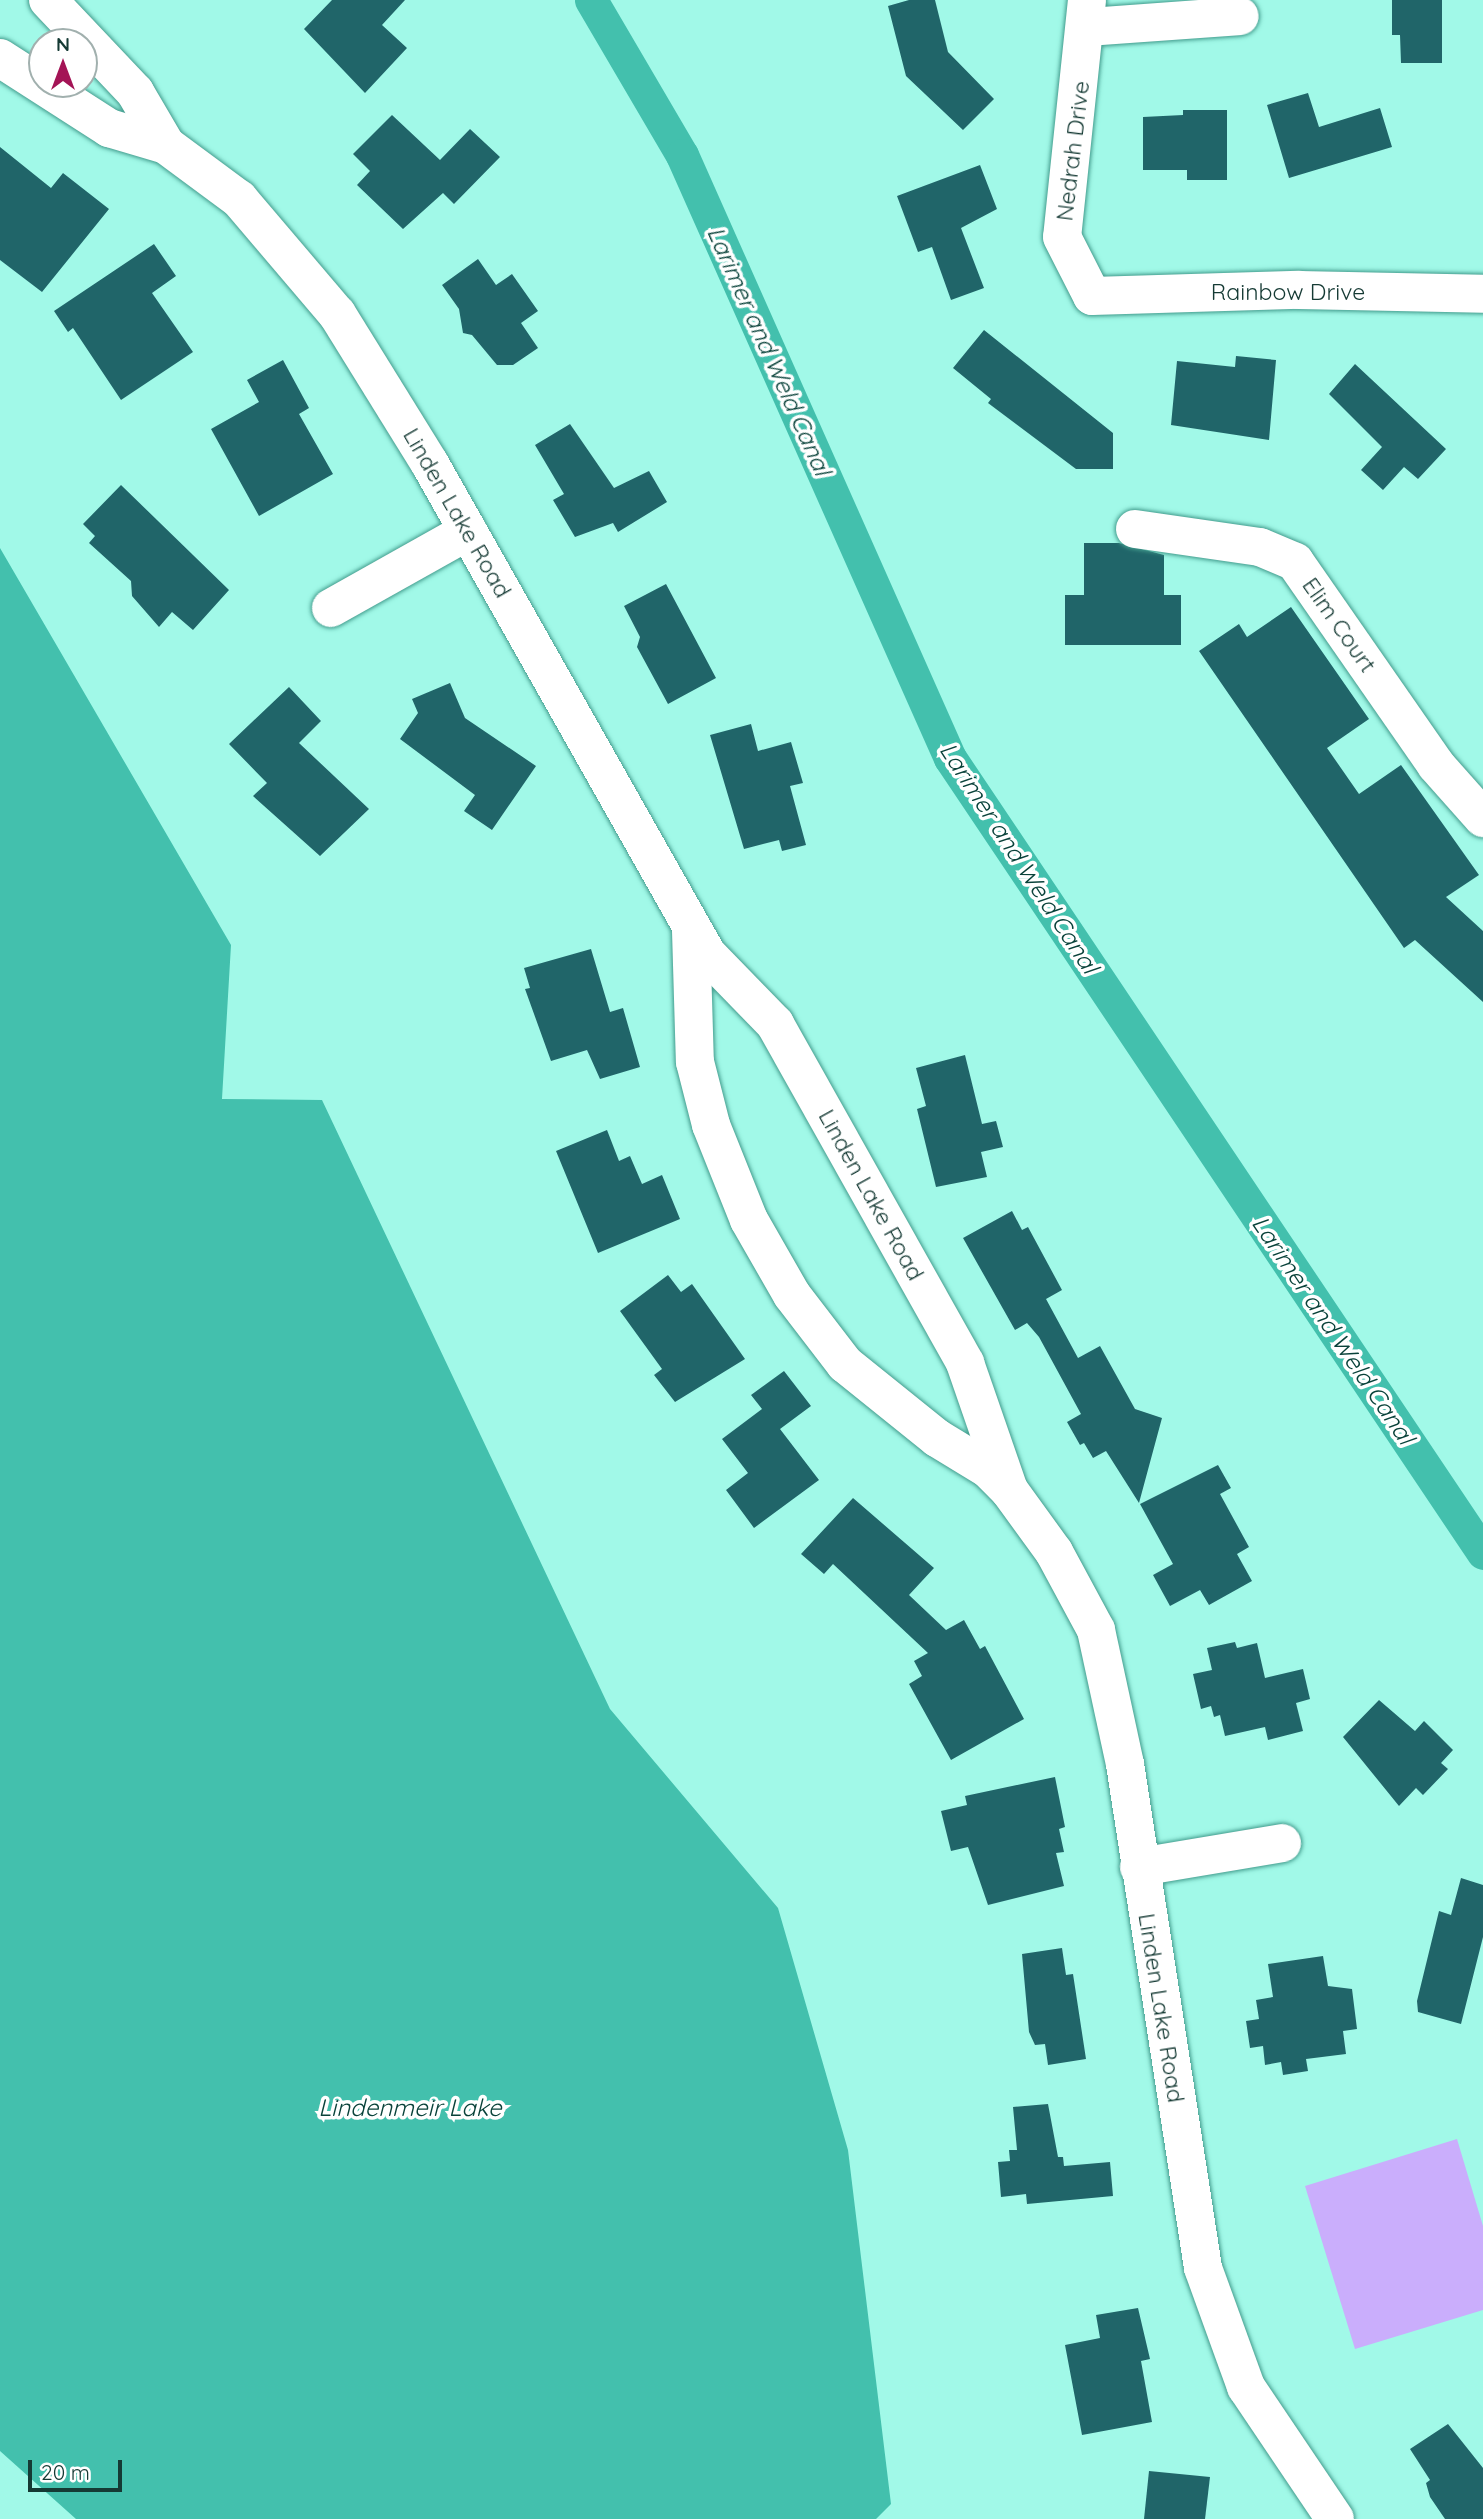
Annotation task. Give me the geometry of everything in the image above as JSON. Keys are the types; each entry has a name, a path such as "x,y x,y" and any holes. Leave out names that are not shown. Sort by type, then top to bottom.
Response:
{"street":[{"name":"Linden Lake Road","path":"48,0 135,92 166,145"},
{"path":"1087,13 1240,16"},
{"name":"Nedrah Drive","path":"1087,13 1062,237 1092,296"},
{"name":"Linden Lake Road","path":"0,58 109,128 166,145 239,199 337,314 468,531 707,954 775,1024 789,1048 965,1363 990,1449 1009,1490"},
{"name":"Rainbow Drive","path":"1092,296 1298,290 1483,294"},
{"name":"Elim Court","path":"1135,529 1260,547 1295,562 1436,765 1483,818"},
{"path":"331,608 468,531"},
{"name":"Linden Lake Road","path":"691,925 695,1062 711,1125 748,1220 792,1295 845,1364 937,1438 988,1469 1009,1490 1054,1552 1096,1630 1125,1763 1203,2268 1246,2387 1335,2519"},
{"path":"1139,1867 1282,1843"}],"shaded area":[{"path":"1457,2139 1483,2226 1483,2310 1355,2349 1305,2186"}],"water":[{"name":"Lindenmeir Lake","path":"0,548 231,945 222,1099 322,1100 610,1709 778,1908 848,2150 891,2504 876,2519 76,2519 0,2451"}],"building":[{"path":"332,0 405,0 382,25 407,48 365,93 304,29"},
{"path":"909,0 935,0 948,52 994,99 963,130 906,76 888,6"},
{"path":"1392,0 1442,0 1442,63 1401,63 1400,35 1392,35"},
{"path":"1308,93 1319,127 1380,108 1392,147 1289,178 1267,105"},
{"path":"1183,110 1227,110 1227,180 1187,180 1187,170 1143,170 1143,117 1183,115"},
{"path":"392,115 440,160 470,129 500,157 454,204 443,193 403,229 357,185 370,171 353,154"},
{"path":"0,147 51,188 63,173 109,209 42,292 0,260"},
{"path":"980,165 997,209 961,228 984,288 951,300 932,247 918,252 897,196"},
{"path":"154,244 176,276 152,293 193,352 121,400 73,328 68,332 54,311"},
{"path":"478,259 496,285 512,274 538,311 521,323 538,348 513,365 497,365 472,335 463,333 459,309 442,285"},
{"path":"984,330 1113,433 1113,469 1076,469 988,403 991,399 953,368"},
{"path":"1236,356 1276,360 1269,440 1171,425 1177,361 1235,367"},
{"path":"283,360 309,408 299,414 333,474 259,516 211,429 259,402 247,380"},
{"path":"1355,364 1446,449 1418,479 1404,467 1383,490 1361,470 1382,447 1329,394"},
{"path":"570,424 614,488 649,471 667,502 618,532 613,523 575,537 553,500 564,494 535,445"},
{"path":"121,485 229,590 193,630 172,612 159,627 132,596 131,581 89,543 95,536 83,524"},
{"path":"1084,543 1119,543 1164,555 1164,595 1181,595 1181,645 1065,645 1065,595 1084,595"},
{"path":"666,584 716,678 668,704 637,647 640,637 624,606"},
{"path":"1291,607 1369,719 1327,748 1359,794 1401,765 1479,875 1446,897 1483,931 1483,1002 1415,940 1404,948 1199,651 1239,624 1247,637"},
{"path":"450,683 465,718 536,766 492,830 464,811 475,795 400,739 418,713 412,699"},
{"path":"289,687 321,721 299,743 369,809 320,856 253,796 267,783 229,744"},
{"path":"751,724 758,751 791,742 803,783 790,786 806,845 782,851 779,840 744,849 710,735"},
{"path":"591,949 610,1012 623,1008 640,1067 600,1079 587,1050 551,1061 525,989 530,988 524,968"},
{"path":"965,1055 982,1124 996,1121 1003,1147 981,1152 987,1177 936,1187 917,1109 926,1106 916,1068"},
{"path":"607,1130 619,1161 630,1156 642,1184 662,1175 680,1219 598,1253 556,1151"},
{"path":"1012,1211 1022,1230 1028,1227 1062,1290 1046,1299 1078,1358 1100,1346 1135,1409 1162,1418 1139,1503 1106,1451 1093,1458 1084,1443 1080,1445 1067,1422 1081,1414 1039,1337 1027,1323 1015,1330 963,1238"},
{"path":"668,1275 681,1292 692,1284 745,1359 675,1402 654,1375 662,1369 620,1311"},
{"path":"784,1371 811,1406 780,1429 819,1480 754,1528 726,1490 748,1473 722,1439 762,1409 751,1395"},
{"path":"1218,1465 1231,1488 1220,1494 1249,1547 1237,1554 1252,1581 1209,1605 1200,1590 1170,1606 1153,1575 1173,1564 1140,1504"},
{"path":"853,1498 934,1568 909,1595 946,1630 964,1620 980,1649 985,1646 1024,1719 951,1760 909,1684 922,1676 914,1661 928,1653 833,1564 824,1574 801,1554"},
{"path":"1235,1642 1237,1648 1257,1643 1265,1678 1303,1669 1310,1699 1296,1703 1303,1731 1268,1740 1265,1727 1225,1736 1220,1715 1214,1717 1211,1706 1201,1709 1193,1674 1212,1670 1207,1648"},
{"path":"1379,1700 1415,1731 1424,1721 1453,1750 1441,1763 1448,1769 1423,1795 1416,1788 1399,1806 1343,1737"},
{"path":"1055,1777 1065,1827 1059,1829 1064,1852 1056,1853 1064,1886 988,1905 968,1847 951,1851 941,1811 967,1805 965,1796"},
{"path":"1461,1878 1483,1885 1483,1937 1461,2024 1418,2012 1417,2001 1439,1911 1451,1915"},
{"path":"1062,1948 1066,1975 1073,1974 1086,2059 1048,2065 1045,2044 1035,2045 1029,2032 1022,1954"},
{"path":"1323,1956 1328,1986 1352,1989 1357,2029 1343,2031 1346,2054 1306,2059 1308,2071 1283,2075 1281,2062 1265,2065 1263,2046 1250,2048 1246,2021 1259,2019 1256,2000 1273,1997 1268,1964"},
{"path":"1048,2104 1058,2157 1063,2157 1064,2166 1110,2162 1113,2196 1027,2204 1026,2194 1001,2197 998,2162 1010,2161 1009,2150 1017,2150 1013,2107"},
{"path":"1138,2308 1150,2359 1141,2361 1152,2422 1082,2435 1065,2345 1100,2338 1096,2315"},
{"path":"1448,2424 1483,2468 1483,2519 1445,2519 1430,2497 1426,2483 1430,2480 1410,2449"},
{"path":"1149,2471 1210,2477 1205,2519 1144,2519"}],"waterway":[{"name":"Larimer and Weld Canal","path":"591,0 682,155 950,758 1483,1553"}]}
